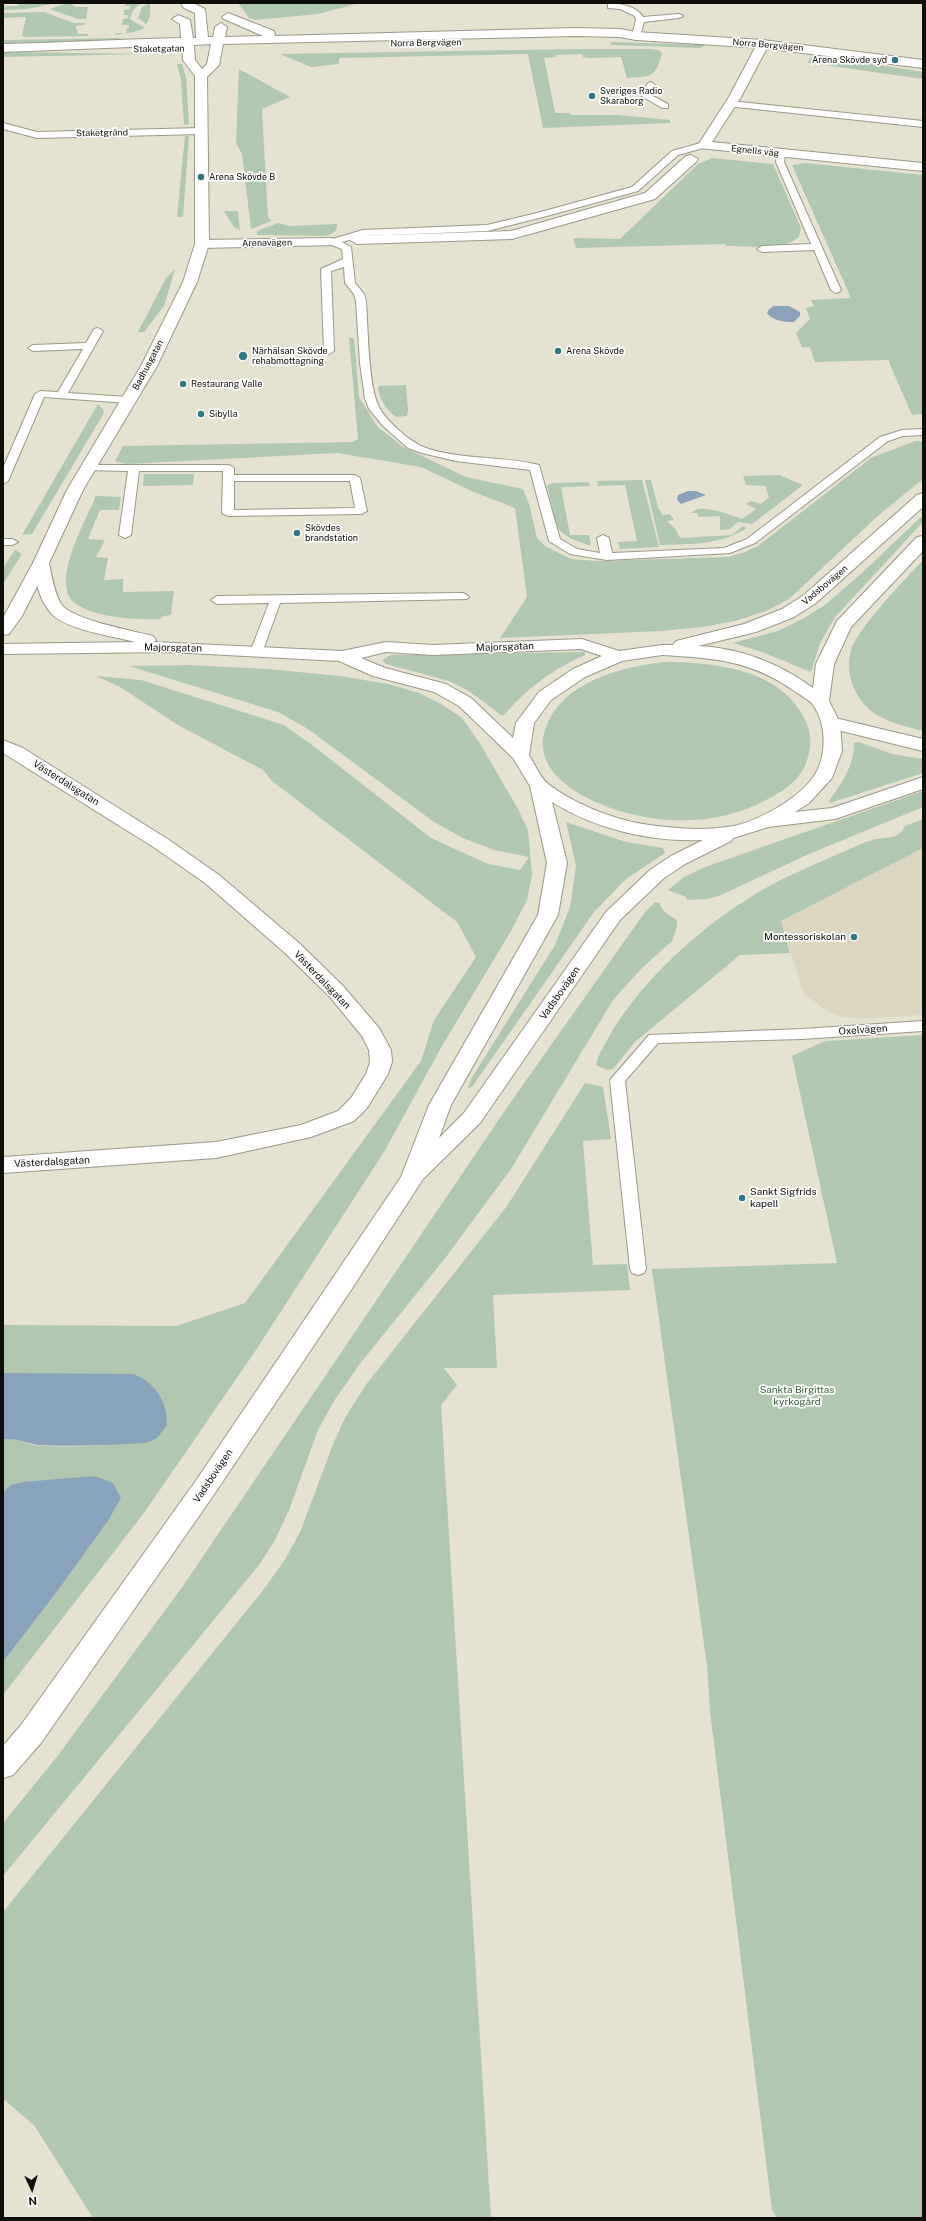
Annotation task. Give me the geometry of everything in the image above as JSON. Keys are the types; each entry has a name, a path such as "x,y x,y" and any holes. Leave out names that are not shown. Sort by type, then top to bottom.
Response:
{"street":[{"path":"120,43 163,29 170,22 178,19 186,22 189,60 201,76 213,65 218,44 206,45 202,41 201,11 187,5 178,12 178,19"},
{"name":"Norra Bergvägen","path":"218,44 221,21 225,12 261,32 295,38"},
{"name":"Norra Bergvägen","path":"218,44 295,38 576,32 620,33 636,36 763,44 923,64"},
{"name":"Norra Bergvägen","path":"218,44 620,39 636,36"},
{"name":"Staketgatan","path":"3,48 101,46 120,43 188,45 202,41"},
{"name":"Staketgatan","path":"101,46 121,50 218,44"},
{"path":"704,146 730,104 763,44"},
{"name":"Badhusgatan","path":"3,630 13,616 41,563 75,490 149,366 190,282 202,244 201,76"},
{"name":"Egnells väg","path":"704,146 923,167"},
{"path":"357,240 512,235 556,224 650,196 690,160"},
{"name":"Arenavägen","path":"202,244 332,242"},
{"name":"Vadsbovägen","path":"662,650 750,628 788,613 810,599 923,498"},
{"path":"820,702 825,664 843,625 923,540"},
{"path":"41,563 47,592 57,610 71,619 170,647"},
{"name":"Majorsgatan","path":"3,649 170,647 257,650 342,656 386,647 433,650 582,644 618,656"},
{"path":"520,755 525,723 545,696 579,673 618,656 662,650 707,652 753,662 789,679 820,702 831,723 833,751 823,778 802,798 768,822"},
{"name":"Majorsgatan","path":"342,656 379,672 440,688 466,702 520,755 539,786"},
{"path":"831,723 870,731 913,744 923,745"},
{"name":"Västerdalsgatan","path":"3,746 16,752 91,798 212,880 292,948 336,991 371,1033 380,1050 381,1062 377,1074 360,1103 346,1116 334,1122 303,1132 216,1150 3,1165"},
{"path":"539,786 578,810 624,827 677,835 730,834 768,822 835,813 923,782"},
{"name":"Vadsbovägen","path":"412,1178 440,1105 476,1038 516,974 548,915 557,863 539,786"},
{"name":"Vadsbovägen","path":"3,1766 31,1734 204,1489 412,1178 472,1118 613,916 657,874 678,860 730,834"}],"lane":[{"path":"611,6 638,14 640,20 636,36"},
{"path":"640,20 679,16"},
{"path":"651,85 644,95 665,106"},
{"path":"730,104 923,124"},
{"name":"Staketgränd","path":"3,126 36,135 202,131"},
{"path":"332,242 363,233 487,228 540,215 635,189 675,153 704,146"},
{"path":"781,154 780,162 836,290"},
{"path":"332,242 346,246 350,283 359,294 361,301 365,364 370,398 381,418 412,446 426,451 456,458 535,467 555,542 574,552 607,557 726,551 751,541 884,439 902,433 923,432"},
{"path":"762,249 816,247"},
{"path":"329,351 326,269 337,267 348,260"},
{"path":"62,395 98,331"},
{"path":"33,348 90,346"},
{"path":"3,482 40,394 128,400"},
{"path":"88,468 229,468 228,478 228,513 361,511 355,478 228,478"},
{"path":"125,535 134,468"},
{"path":"603,538 607,557"},
{"path":"217,600 464,598"},
{"path":"257,650 276,599"},
{"name":"Oxelvägen","path":"638,1269 617,1080 654,1038 802,1034 923,1026"}],"shaded area":[{"name":"Montessoriskolan","path":"923,848 923,1015 861,1019 843,1017 829,1012 804,994 781,921"}],"green space":[{"path":"19,3 57,3 27,9 3,10 3,6 18,6"},
{"path":"68,3 76,7 88,7 86,19 78,19 50,9"},
{"path":"125,3 143,3 134,9 130,19 145,28 134,32 115,35 116,33 126,33 127,28 129,28 129,25 122,25 123,19 128,18 128,15 124,15 124,10 130,9 130,6 125,6"},
{"path":"150,3 150,17 146,24 138,18 142,7"},
{"path":"238,3 360,3 318,14 255,20 249,18"},
{"path":"44,12 74,23 85,23 84,25 76,26 76,29 78,29 77,34 88,34 88,36 25,37 22,36 26,17 3,18 3,13"},
{"path":"122,38 105,41 3,44 3,40"},
{"path":"611,42 704,45 701,48 611,45"},
{"path":"650,49 659,50 662,53 655,71 651,74 642,77 627,78 621,57 588,58 583,57 582,54 556,55 556,57 544,58 555,113 570,113 571,115 618,115 670,120 670,123 543,128 528,54 339,58 339,64 311,67 280,54"},
{"path":"3,52 146,54 3,57"},
{"path":"810,58 848,60 923,72 923,79 808,63"},
{"path":"177,64 182,64 186,77 189,124 184,125 181,80"},
{"path":"239,69 290,97 262,109 268,217 272,221 251,229 242,154 236,143"},
{"path":"185,136 189,136 183,217 177,217"},
{"path":"712,158 773,164 801,228 799,237 792,242 783,245 764,247 726,246 725,244 576,248 573,238 620,239 698,164"},
{"path":"805,163 923,175 923,414 912,415 888,360 815,362 810,347 802,347 796,333 810,319 806,308 814,306 811,300 851,298 792,165"},
{"path":"224,211 238,211 240,230 234,227"},
{"path":"278,223 289,226 337,224 337,229 325,236 257,235 257,231"},
{"path":"175,269 164,306 144,332 138,332 166,278"},
{"path":"349,338 354,338 359,397 377,426 403,447 466,477 523,489 529,504 537,538 545,546 571,559 598,561 728,557 745,552 758,546 871,458 915,441 923,441 923,479 880,514 789,599 766,611 735,621 703,627 662,631 500,638 527,597 515,508 474,492 421,467 337,453 127,464 115,461 123,446 353,442 358,439"},
{"path":"406,385 407,416 396,417 389,411 384,403 378,386"},
{"path":"98,404 103,409 104,413 32,534 22,535"},
{"path":"144,474 194,474 193,485 143,486"},
{"path":"779,475 803,485 752,524 738,522 730,529 720,530 720,516 699,517 697,513 691,513 695,510 708,509 723,512 742,519 756,509 746,504 751,501 761,504 769,497 765,486 746,485 743,476"},
{"path":"642,480 659,547 620,549 618,542 637,541 625,485 598,486 597,481"},
{"path":"645,480 651,480 658,508 663,515 670,514 674,520 667,521 676,530 680,538 732,535 743,526 747,528 737,534 716,541 694,544 660,545"},
{"path":"588,482 590,486 561,487 570,535 589,535 591,545 570,538 562,533 556,525 547,485 554,483"},
{"path":"96,496 121,497 119,510 100,510 88,539 105,540 96,557 108,558 104,580 123,579 123,592 174,591 171,615 164,616 160,619 137,619 108,616 81,607 72,600 67,591 67,568 80,530"},
{"path":"923,515 923,522 835,617 820,643 811,672 762,652 733,643 778,631 806,617 825,605 863,572"},
{"path":"15,550 22,554 3,584 3,568"},
{"path":"923,560 923,731 888,720 869,709 856,693 852,683 849,662 850,652 860,633 886,600"},
{"path":"585,652 585,655 562,666 541,680 522,696 504,715 501,715 469,691 449,681 386,664 382,660 391,655"},
{"path":"682,662 722,666 742,671 777,687 792,700 803,716 810,735 810,749 807,762 797,778 778,793 744,810 720,817 695,820 649,818 626,813 602,805 579,794 560,780 547,763 543,743 549,720 558,706 583,685 598,678 647,664"},
{"path":"189,665 268,669 340,676 388,684 419,693 443,705 462,718 479,742 518,809 528,830 532,875 527,900 511,931 442,1046 384,1152 256,1350 144,1513 3,1695 3,1662 59,1589 110,1518 121,1498 94,1476 11,1485 3,1492 3,1440 10,1439 33,1445 53,1446 112,1445 40,1375 3,1373 3,1325 176,1326 245,1303 421,1061 434,1020 476,957 457,922 272,781 263,770 178,725 120,687 96,676 141,680 284,725 316,748 431,838 488,864 520,870 529,857 494,850 463,838 434,822 308,729 278,712 129,666"},
{"path":"859,742 892,754 923,759 923,773 830,803 829,801 843,781 850,767 854,743"},
{"path":"923,791 923,807 809,854 721,895 708,899 687,900 686,897 668,890 684,877 705,867"},
{"path":"923,819 923,848 781,921 790,953 740,955 636,1041 613,1069 607,1070 596,1065 600,1053 610,1035 644,988 665,965 713,923 738,905 789,876 864,843 896,835 903,830 905,826"},
{"path":"566,822 626,842 663,848 665,853 626,879 594,912 472,1087 468,1088 471,1079 555,945 570,907 576,866"},
{"path":"655,902 660,903 664,911 677,920 677,926 672,941 642,968 613,1000 511,1169 446,1257 359,1365 334,1401 318,1430 289,1510 274,1542 259,1565 3,1876 3,1823 56,1758 183,1586 508,1106 645,912"},
{"name":"Sankta Birgittas kyrkogård","path":"923,1035 923,2218 777,2218 772,2210 710,1711 707,1666 652,1269 837,1263 792,1056 825,1041"},
{"path":"585,1083 603,1087 611,1139 583,1141 593,1265 627,1264 630,1290 493,1295 497,1368 444,1368 457,1385 441,1405 491,2218 93,2218 34,2125 3,2099 3,1912 264,1589 286,1558 301,1530 334,1442 345,1418 365,1386 507,1206"}],"water":[{"path":"774,306 789,306 800,312 800,316 794,322 772,318 767,313 769,309"},
{"path":"688,491 696,491 706,495 681,504 677,500 678,495"},
{"path":"3,1373 133,1374 141,1377 153,1387 158,1394 165,1408 167,1425 157,1438 146,1443 92,1446 52,1446 39,1445 11,1439 3,1440"},
{"path":"94,1476 113,1483 121,1498 110,1518 59,1589 3,1662 3,1492 11,1485 23,1482"}],"place":[{"name":"Arena Skövde syd","path":"895,60"},
{"name":"Sveriges Radio Skaraborg","path":"592,96"},
{"name":"Arena Skövde B","path":"201,177"},
{"name":"Arena Skövde","path":"558,351"},
{"name":"Närhälsan Skövde rehabmottagning","path":"243,356"},
{"name":"Restaurang Valle","path":"183,384"},
{"name":"Sibylla","path":"201,414"},
{"name":"Skövdes brandstation","path":"297,533"},
{"name":"Montessoriskolan","path":"854,937"},
{"name":"Sankt Sigfrids kapell","path":"742,1198"}]}
